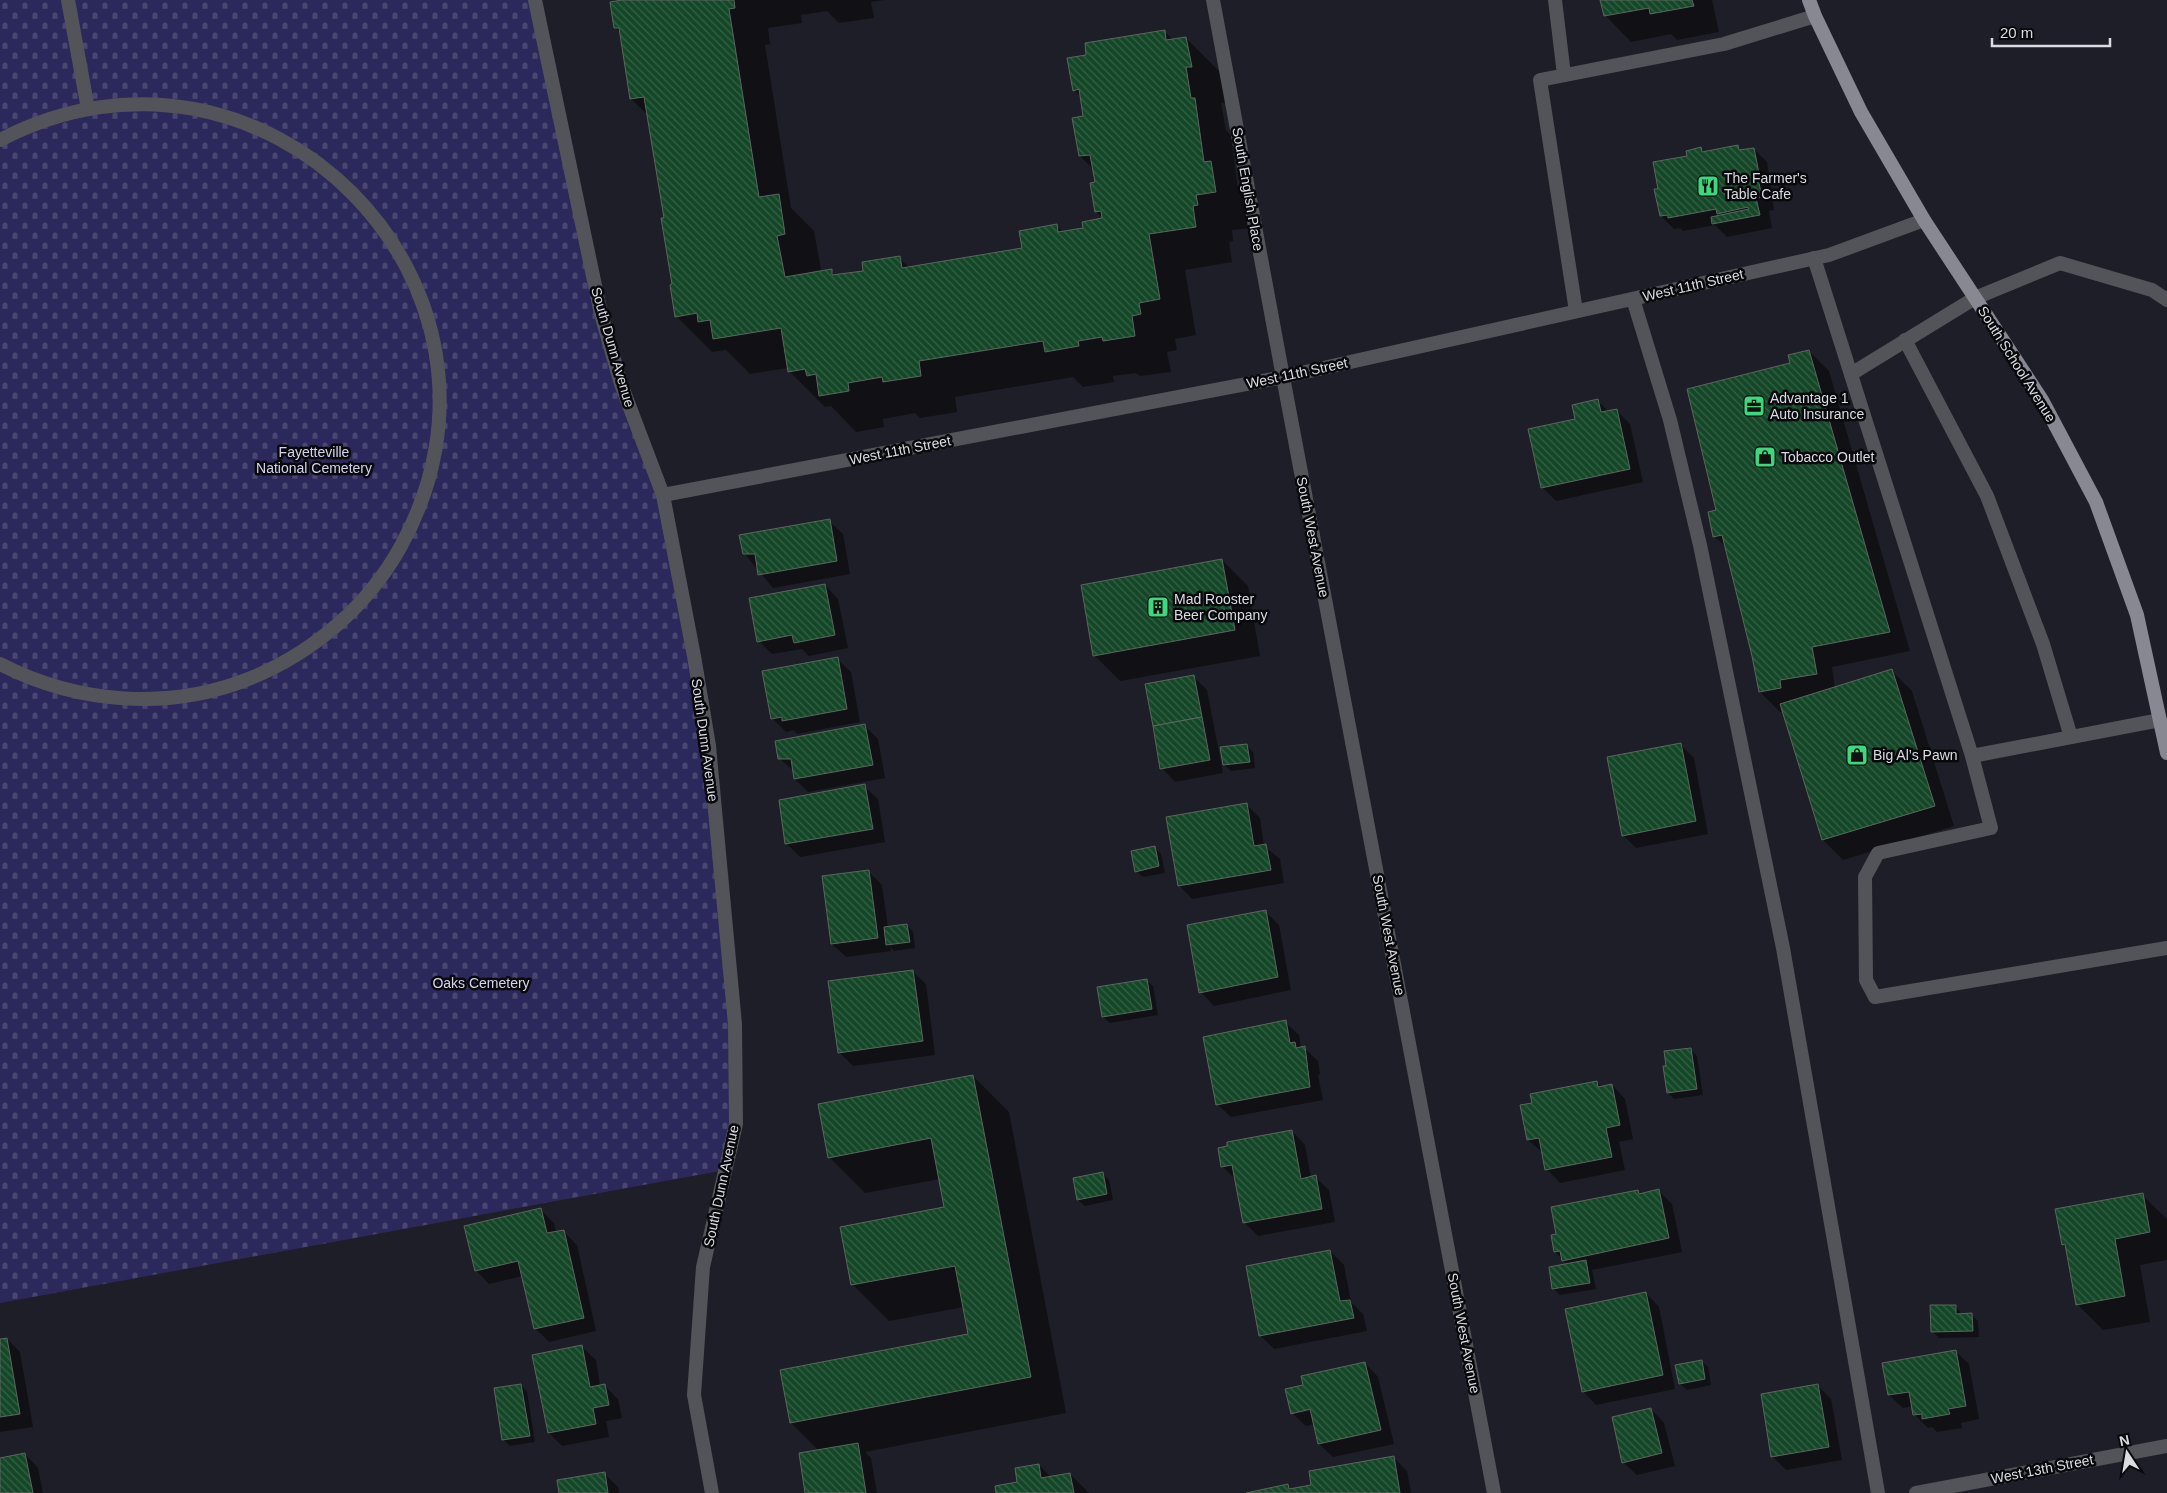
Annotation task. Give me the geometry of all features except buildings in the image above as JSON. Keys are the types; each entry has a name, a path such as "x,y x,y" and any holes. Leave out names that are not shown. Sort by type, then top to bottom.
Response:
{"main road":[{"name":"South School Avenue","path":"1809,0 1861,112 1924,220 2042,400 2096,502 2137,615 2167,753"}],"street":[{"path":"68,0 88,109"},
{"name":"South Dunn Avenue","path":"535,0 601,314 621,384 663,496 694,656 709,746 735,1024 736,1124 703,1267 694,1395 712,1493"},
{"name":"South English Place","path":"1213,0 1283,377"},
{"path":"1555,0 1564,75"},
{"path":"1576,311 1540,80 1724,44 1815,16"},
{"path":"0,140 38,123 88,109 124,105 183,107 240,121 267,132 318,162 340,180 362,201 396,248 422,301 430,329 439,387 436,445 422,502 410,529 380,579 340,623 293,658 267,671 212,691 173,697 134,699 68,691 41,682 0,664"},
{"name":"West 11th Street","path":"663,496 1283,377 1829,255 1924,220"},
{"path":"1814,258 1972,756 1991,828 1878,853 1865,877 1866,980 1875,997 2167,948"},
{"path":"1851,374 1975,298 2060,263 2152,290 2167,300"},
{"path":"1633,299 1670,420 1700,545 1783,948 1878,1493"},
{"path":"1905,340 1987,496 2043,644 2071,737"},
{"name":"South West Avenue","path":"1283,377 1494,1493"},
{"path":"1972,756 2160,720"},
{"name":"West 13th Street","path":"1916,1493 2167,1446"}],"green space":[{"path":"0,0 535,0 601,314 663,496 709,746 736,1124 725,1170 0,1303"}],"place":[{"name":"The Farmer's Table Cafe","path":"1708,186"},
{"name":"Advantage 1 Auto Insurance","path":"1754,406"},
{"name":"Tobacco Outlet","path":"1765,457"},
{"name":"Mad Rooster Beer Company","path":"1158,607"},
{"name":"Big Al’s Pawn","path":"1857,755"}],"park label":[{"name":"Fayetteville National Cemetery","path":"314,460"},
{"name":"Oaks Cemetery","path":"481,983"}]}
